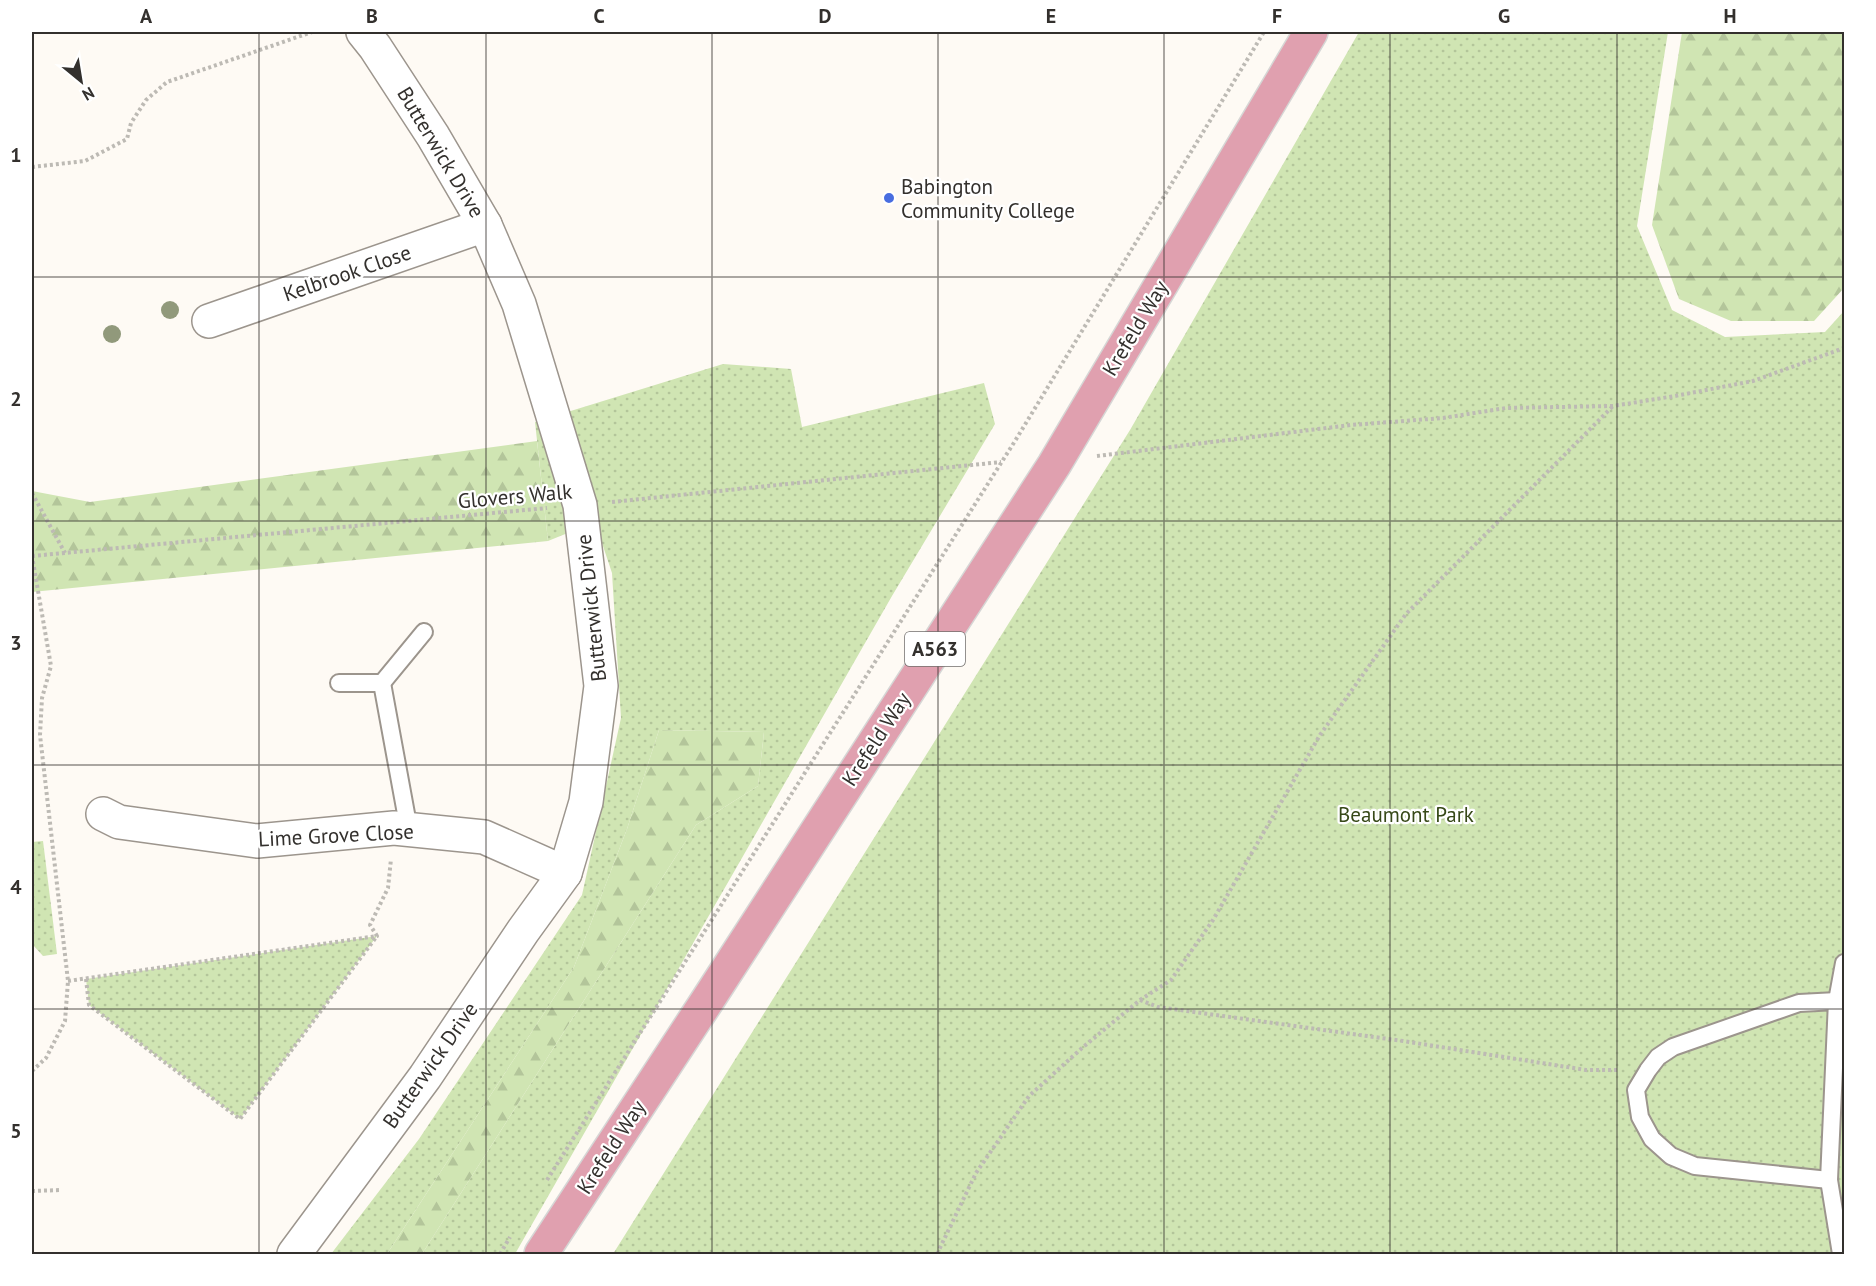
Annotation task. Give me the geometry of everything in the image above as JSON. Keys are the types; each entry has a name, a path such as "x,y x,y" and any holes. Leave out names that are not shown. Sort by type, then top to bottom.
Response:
{"highway":[{"name":"Krefeld Way","path":"541,1254 1054,465 1311,32"}],"street":[{"name":"Butterwick Drive","path":"294,1254 424,1077 565,873 586,802 601,686 580,505 519,304 485,225 433,135 363,32"},
{"name":"Kelbrook Close","path":"209,321 485,225"},
{"name":"Lime Grove Close","path":"103,814 119,822 256,841 401,829 484,837 565,873"}],"lane":[{"path":"401,829 382,683 424,632"},
{"path":"339,683 382,683"},
{"path":"1841,1254 1829,1180 1837,1001 1845,963"},
{"path":"1829,1180 1695,1166 1671,1156 1652,1139 1640,1117 1636,1090 1658,1057 1673,1047 1799,1003 1837,1001"}],"path":[{"path":"32,167 85,161 127,139 131,123 146,100 167,82 312,32"},
{"path":"544,1184 1001,462 1264,32"},
{"path":"1092,457 1351,425 1443,418 1506,408 1613,406 1752,381 1845,348"},
{"path":"937,1254 976,1173 1029,1096 1140,1000 1171,980 1213,921 1320,735 1406,614 1613,406"},
{"name":"Glovers Walk","path":"32,556 580,505 1001,462"},
{"path":"32,493 65,554"},
{"path":"32,500 38,504"},
{"path":"32,556 51,666 42,698 40,735 68,981 65,1021 46,1058 32,1071"},
{"path":"377,936 370,925 388,888 401,829"},
{"path":"68,981 377,936"},
{"path":"86,978 89,1005 240,1119 377,936"},
{"path":"1140,1000 1158,1007 1402,1041 1586,1070 1648,1070"},
{"path":"32,1191 61,1190"},
{"path":"500,1254 512,1234"}],"green space":[{"name":"Beaumont Park","path":"1359,32 1668,32 1637,226 1672,310 1725,337 1825,332 1844,311 1844,1254 613,1254 1130,430"},
{"path":"1682,32 1844,32 1844,288 1814,321 1731,321 1679,299 1652,225"},
{"path":"723,364 791,369 802,427 984,383 995,424 892,596 515,1254 422,1254 696,825 758,786 764,732 659,730 627,829 574,967 387,1254 331,1254 419,1139 582,895 621,718 612,573 595,522 548,541 535,422"},
{"path":"537,441 548,541 32,592 32,491 90,502"},
{"path":"659,730 764,732 758,786 696,825 422,1254 387,1254 574,967 627,829"},
{"path":"43,841 57,954 43,956 32,944 32,842"},
{"path":"377,936 240,1119 89,1005 86,979"}],"place":[{"name":"Babington Community College","path":"889,198"}]}
